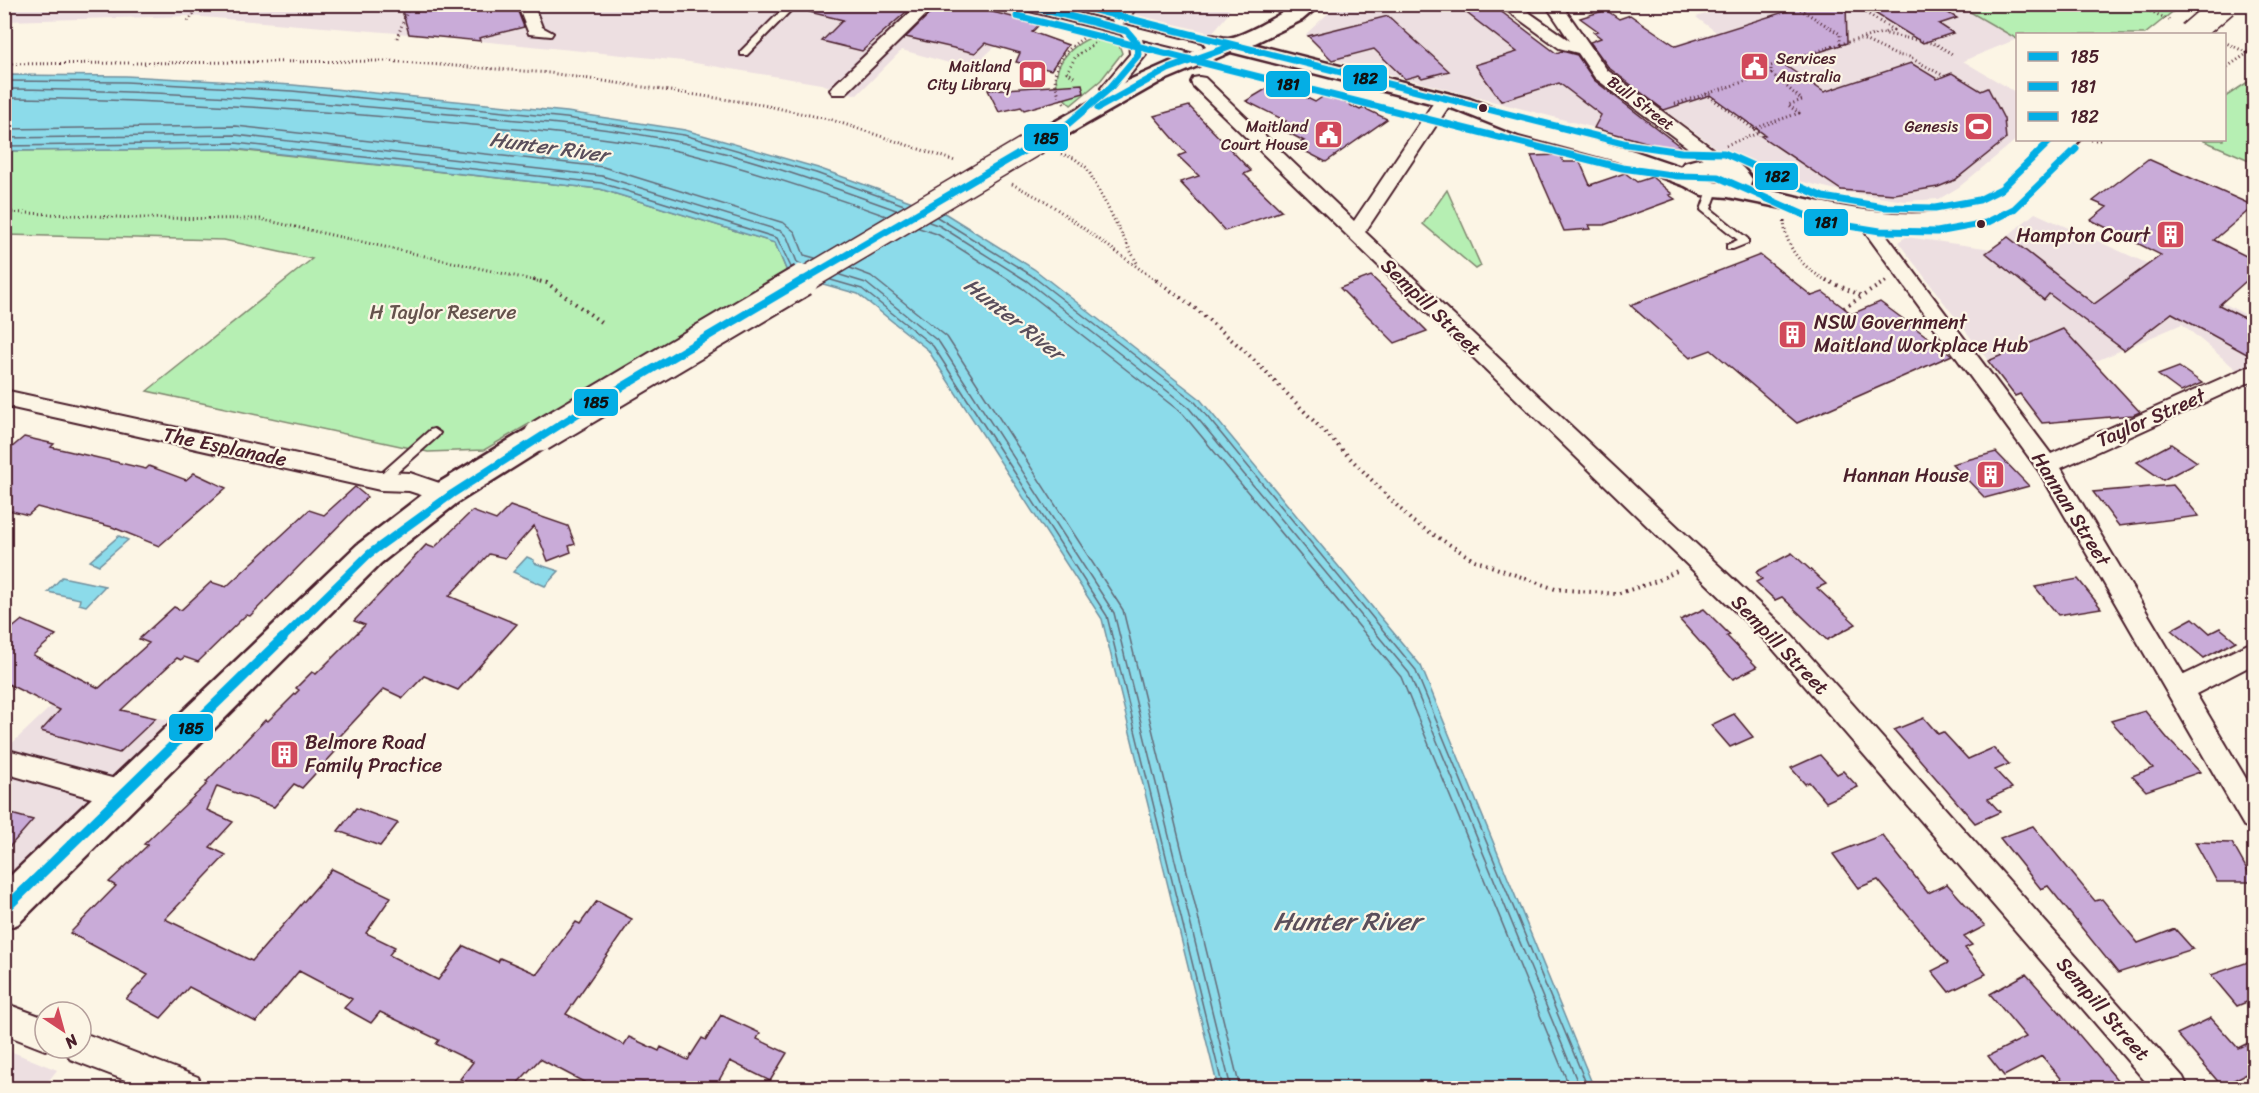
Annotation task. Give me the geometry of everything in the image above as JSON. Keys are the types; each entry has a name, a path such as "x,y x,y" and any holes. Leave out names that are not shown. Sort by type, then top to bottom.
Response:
{"main road":[{"path":"1064,116 1214,47 1294,4"},
{"path":"4,910 369,554 446,494 540,436 1045,147 1064,116 1153,63 1214,47 1281,24 1311,4"},
{"path":"1318,4 1280,35 1280,48 1292,57 1440,106"},
{"path":"2191,33 2225,4"},
{"path":"1214,47 1325,68"},
{"path":"1214,47 1625,156 1715,172 1820,208 1863,217 1936,220 1983,211 2016,193 2067,141"}],"street":[{"path":"525,4 535,31 545,33"},
{"path":"839,90 930,4"},
{"path":"1020,4 1059,8 1214,47"},
{"path":"1124,26 1130,4"},
{"path":"1506,4 1565,45 1585,49"},
{"name":"Bull Street","path":"1553,4 1601,74 1708,154 1715,172"},
{"path":"1110,88 1138,55 1137,43 1124,26"},
{"name":"Sempill Street","path":"1199,82 1356,232 1366,246 1776,635 2172,1089"},
{"path":"1356,232 1440,106"},
{"name":"Hannan Street","path":"1863,217 2047,465 2181,689 2254,817"},
{"name":"Taylor Street","path":"2047,465 2254,371"},
{"name":"The Esplanade","path":"4,398 380,481 410,482 446,494"},
{"path":"2181,689 2254,652"},
{"path":"4,761 123,794"},
{"path":"4,1018 33,1029"},
{"path":"93,1053 187,1089"}],"lane":[{"path":"744,53 792,4"},
{"path":"1715,172 1706,210 1745,241 1730,247"},
{"path":"380,481 434,433"}],"path":[{"path":"397,38 410,4"},
{"path":"1813,4 1800,9 1851,41"},
{"path":"1673,105 1769,70 1771,66 1893,30 1852,4"},
{"path":"2136,4 2164,18"},
{"path":"188,21 196,12"},
{"path":"1882,33 1936,44 1953,54"},
{"path":"1064,116 1054,88 1053,75 1056,62 1074,43 1090,34"},
{"path":"1840,34 1840,44"},
{"path":"1863,39 1896,55 1909,57 1944,76"},
{"path":"1074,77 1067,72 1076,56 1100,40"},
{"path":"2226,43 2248,53"},
{"path":"2226,68 2254,49"},
{"path":"4,64 387,62 550,73 763,105 832,120 956,162"},
{"path":"1753,129 1799,113 1788,105 1802,100 1769,70"},
{"path":"1705,94 1759,133 1715,172"},
{"path":"1045,147 1074,158 1087,168 1138,265"},
{"path":"1771,165 1781,172 1778,179"},
{"path":"1008,183 1047,202 1138,265 1196,309 1247,353 1412,521 1474,560 1555,590 1617,594 1657,581 1696,560"},
{"path":"4,212 137,218 260,219 547,283 602,323"},
{"path":"1785,218 1786,239 1804,264 1825,280 1862,296"},
{"path":"1844,308 1882,282"}],"shaded area":[{"path":"1405,4 1408,7 1417,4 1494,5 1691,153 1331,59 1306,34 1337,5"},
{"path":"4,5 1058,5 1020,45 1002,40 971,69 902,50 857,95 821,84 683,61 409,34 190,16 5,21"},
{"path":"1095,5 1226,5 1230,12 1212,33"},
{"path":"1727,5 1958,5 2016,38 1963,61 2016,92 2016,140 1959,187 1939,199 1905,201 1845,192 1757,171 1735,162 1625,81 1613,64 1716,32 1696,17 1729,7"},
{"path":"2035,213 2144,262 2254,319 2254,364 2238,371 2182,324 2015,396 1898,242 1906,237 1992,249"},
{"path":"59,699 169,720 5,883 5,750"},
{"path":"5,1049 57,1070 43,1088 5,1088"}],"green space":[{"path":"1958,5 2181,5 2146,33 2016,33 2016,38"},
{"path":"1090,38 1119,45 1122,53 1101,80 1071,105 1062,96 1057,86 1056,76 1064,58 1071,50"},
{"path":"2254,78 2254,162 2204,141 2226,141 2226,96"},
{"name":"H Taylor Reserve","path":"229,149 600,189 775,243 788,274 484,450 428,452 147,391 312,259 224,240 5,235 4,151"},
{"path":"1447,190 1481,266 1476,269 1423,224"}],"water":[{"name":"Hunter River","path":"4,75 126,76 293,85 567,112 685,130 818,168 946,214 1034,269 1199,398 1421,666 1594,1088 1218,1088 1102,619 928,350 858,294 788,274 775,243 600,189 235,149 5,151"},
{"path":"119,536 128,540 99,565 90,561"},
{"path":"527,557 534,560 534,563 559,571 545,586 513,572"},
{"path":"62,577 105,586 86,606 79,604 80,599 48,592"}],"building":[{"path":"400,4 515,4 524,27 479,38 480,41 409,34"},
{"path":"809,4 915,4 862,51 822,41 843,20 809,12"},
{"path":"939,4 961,4 1040,24 1032,32 1068,45 1051,70 1016,62 1020,53 985,43 975,53 906,37"},
{"path":"1455,4 1491,4 1556,53 1562,51 1577,55 1594,80 1690,154 1594,128 1601,115 1559,83 1501,101 1475,65 1517,52"},
{"path":"1809,4 1846,4 1847,43 1783,64 1824,92 1911,63 1937,79 1952,73 1981,91 1988,88 2004,119 2006,139 1955,180 1938,187 1894,194 1841,190 1761,136 1765,135 1710,95 1664,110 1609,68 1590,42 1601,38 1593,32 1598,31 1580,18 1606,10 1619,19 1630,15 1676,46"},
{"path":"1860,4 1933,4 1957,18 1939,24 1953,33 1923,43"},
{"path":"1388,16 1449,71 1422,78 1419,75 1405,79 1374,49 1332,60 1308,36"},
{"name":"Maitland Court House","path":"1276,83 1315,102 1327,94 1360,110 1364,108 1387,119 1326,162 1293,145 1304,141 1277,127 1286,121 1246,101"},
{"path":"1082,84 1084,93 1024,110 1021,107 999,112 988,90"},
{"path":"1189,106 1251,171 1244,174 1282,211 1225,231 1180,182 1199,176 1178,156 1186,153 1154,116"},
{"path":"1560,155 1564,162 1580,162 1590,185 1625,173 1637,182 1652,177 1675,199 1604,225 1589,225 1591,229 1564,231 1531,156"},
{"path":"2148,159 2254,206 2214,240 2254,260 2254,274 2219,305 2254,323 2254,358 2172,313 2124,350 2049,294 2044,300 1986,253 2008,237 2094,304 2161,255 2091,220 2107,207 2093,201"},
{"name":"NSW Government Maitland Workplace Hub","path":"1760,255 1812,296 1823,292 1852,314 1880,302 1952,355 1797,423 1711,350 1690,358 1630,305"},
{"path":"1371,276 1427,331 1395,343 1340,288"},
{"path":"2063,329 2140,412 2133,415 2042,423 2020,394 2015,396 1988,361"},
{"path":"2179,367 2202,383 2181,392 2158,375"},
{"path":"24,437 54,444 51,447 146,469 149,466 186,480 194,473 226,488 159,546 112,527 37,507 28,515 4,509 4,454"},
{"path":"2171,444 2197,462 2163,480 2137,462"},
{"name":"Hannan House","path":"1996,452 2029,486 1985,498 1952,464"},
{"path":"2173,485 2199,516 2119,526 2093,492"},
{"path":"355,487 367,497 250,616 246,615 198,662 184,657 181,660 177,658 121,710 156,718 119,753 41,731 60,710 4,682 4,635 22,620 56,635 33,655 99,688 149,643 139,639 174,607 181,610 211,582 226,587 309,510 324,515"},
{"path":"510,506 568,526 575,544 569,546 571,552 548,561 534,526 505,558 489,554 449,596 517,624 458,690 424,676 403,698 384,689 328,749 335,752 302,788 294,784 274,807 217,786 207,810 233,822 210,847 226,855 165,919 252,961 332,869 391,897 366,933 395,947 389,955 438,980 464,946 498,962 500,958 537,974 576,922 580,924 597,901 632,919 566,1014 624,1045 629,1037 659,1051 661,1047 688,1060 702,1038 706,1040 721,1015 760,1033 757,1039 787,1053 770,1081 730,1061 714,1089 597,1089 540,1059 512,1089 477,1089 460,1079 473,1062 436,1044 439,1040 380,1012 371,1023 344,1008 352,999 299,971 256,1022 189,987 161,1018 126,999 148,975 70,933 116,886 109,882 148,845 144,844 208,783 206,782 265,720 268,721 299,690 296,688 312,672 316,674 365,625 354,621 426,545 434,548 472,511 496,520"},
{"path":"1792,553 1826,584 1817,588 1856,624 1827,640 1782,597 1775,600 1756,582 1762,579 1756,572"},
{"path":"2078,579 2101,608 2058,615 2035,587"},
{"path":"1704,609 1757,667 1733,679 1680,620"},
{"path":"2193,618 2210,633 2220,628 2236,641 2204,658 2171,630"},
{"path":"2145,711 2200,772 2146,791 2132,776 2153,768 2111,721"},
{"path":"1734,714 1753,737 1730,747 1711,725"},
{"path":"1924,718 1938,734 1943,732 1968,759 1993,748 2009,764 1995,770 2012,788 1988,799 2000,812 1975,823 1894,730"},
{"path":"1820,755 1837,774 1843,771 1858,787 1826,802 1809,782 1805,784 1791,768"},
{"path":"356,808 398,823 380,846 338,831"},
{"path":"4,812 33,820 4,853"},
{"path":"2033,826 2095,901 2102,899 2138,943 2175,929 2193,949 2118,973 2048,886 2041,889 2000,838"},
{"path":"1882,835 1928,893 1947,884 1985,926 1964,937 1972,945 1965,948 1986,974 1949,992 1932,971 1948,963 1878,880 1858,888 1833,854"},
{"path":"2195,842 2232,843 2254,882 2217,882"},
{"path":"2254,960 2254,999 2237,1006 2211,975"},
{"path":"2026,974 2125,1089 2070,1089 2042,1056 2004,1076 1988,1056 2026,1037 1990,994"},
{"path":"2211,1018 2238,1048 2254,1040 2254,1070 2222,1086 2177,1034"}],"transit line":[{"name":"185","path":"4,910 369,554 410,523 537,438 1063,128 1110,88 1138,55 1137,43 1127,31 1022,4"},
{"name":"182","path":"1071,4 1627,144 1681,152 1724,153 1823,197 1883,207 1935,208 1979,200 2001,189 2050,141"},
{"name":"181","path":"1017,16 1622,168 1678,176 1718,177 1818,221 1880,231 1937,232 1986,223 2014,209 2076,149"},
{"name":"185","path":"1098,108 1168,69 1232,46"}],"place":[{"name":"Services Australia","path":"1755,67"},
{"name":"Maitland City Library","path":"1032,75"},
{"name":"Genesis","path":"1979,126"},
{"name":"Maitland Court House","path":"1329,135"},
{"name":"Hampton Court","path":"2171,235"},
{"name":"NSW Government Maitland Workplace Hub","path":"1793,334"},
{"name":"Hannan House","path":"1990,475"},
{"name":"Belmore Road Family Practice","path":"284,754"}]}
